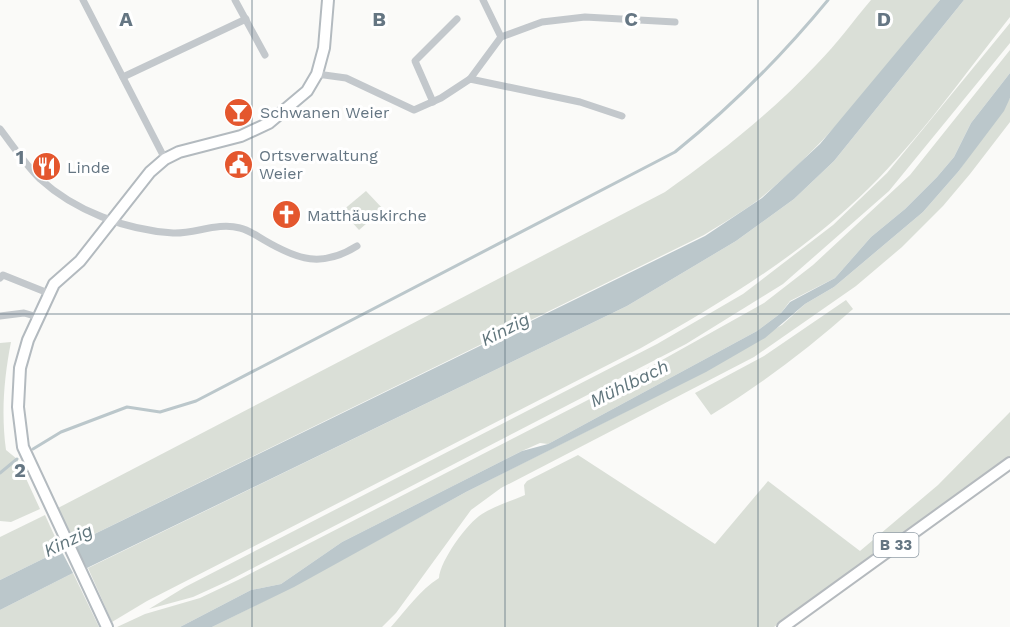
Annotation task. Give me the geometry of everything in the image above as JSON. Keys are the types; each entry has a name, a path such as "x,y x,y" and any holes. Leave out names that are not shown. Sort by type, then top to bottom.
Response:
{"street":[{"path":"95,0 85,2 165,159"},
{"path":"235,0 265,56"},
{"path":"107,627 23,447 18,407 20,368 48,293 54,284 80,261 150,172 165,159 179,152 241,136 268,123 299,99 317,74 324,48 328,0"},
{"path":"483,0 501,37"},
{"path":"317,74 346,78 414,110 434,102 470,80 501,37 542,22 585,17 675,22"},
{"path":"123,77 246,19"},
{"path":"434,102 415,61 457,19"},
{"path":"470,80 580,102 622,116"},
{"path":"0,129 24,162 53,190 111,221 171,233 214,226 238,227 295,257 320,260 344,254 357,246"},
{"path":"2,276 48,293"},
{"path":"0,316 24,314 38,317"},
{"name":"B 33","path":"783,627 1010,463"}],"shaded area":[{"path":"871,0 940,0 834,128 787,175 748,207 704,235 74,544 58,508 665,192 725,148 763,116 824,56"},
{"path":"940,0 964,0 834,161 794,199 736,241 627,306 87,568 74,544 705,236 762,198 820,144"},
{"path":"964,0 1010,0 1010,17 924,127 887,169 843,213 789,256 731,295 641,348 147,601 112,622 88,568 627,306 736,241 794,199 834,161"},
{"path":"1010,23 1010,43 889,191 783,284 686,344 228,581 193,597 149,609 185,587 657,344 743,294 833,225 887,173"},
{"path":"1010,50 1010,73 971,123 954,157 937,177 905,209 871,237 835,278 790,301 781,313 757,331 548,444 540,443 522,451 342,542 281,584 251,590 180,627 117,627 145,614 200,598 238,580 621,383 764,303 813,265 910,175"},
{"path":"1010,73 1010,98 1004,111 958,172 923,212 834,287 805,304 765,338 706,372 466,492 294,587 212,627 180,627 251,590 281,584 342,542 522,451 548,444 757,331 781,313 790,302 835,278 871,237 905,209 937,177 954,157 971,123"},
{"path":"1010,98 1010,122 970,174 943,206 902,247 856,286 754,357 501,488 471,510 396,613 382,627 212,627 294,586 466,492 623,413 782,325 805,304 834,287 923,212 958,172"},
{"path":"366,191 383,209 359,230 342,211"},
{"path":"846,300 853,309 802,352 711,415 695,393 764,356"},
{"path":"11,342 4,396 6,450 17,459 40,509 11,522 0,521 0,343"},
{"path":"1010,412 1010,458 774,627 391,627 419,594 439,578 449,553 476,519 492,508 525,495 524,485 527,481 578,455 715,544 768,481 860,551 938,485"},
{"path":"45,515 61,550 0,580 0,537"},
{"path":"61,550 73,573 0,610 0,580"},
{"path":"73,573 99,627 0,627 0,610"}],"waterway":[{"path":"33,449 61,432 127,407 160,412 196,401 675,152 756,80 828,0"},
{"path":"0,473 17,459"}],"place":[{"name":"Schwanen Weier","path":"239,112"},
{"name":"Ortsverwaltung Weier","path":"238,164"},
{"name":"Linde","path":"46,167"},
{"name":"Matthäuskirche","path":"286,215"}],"water label":[{"name":"Kinzig","path":"505,329"},
{"name":"Mühlbach","path":"629,383"},
{"name":"Kinzig","path":"68,540"}]}
